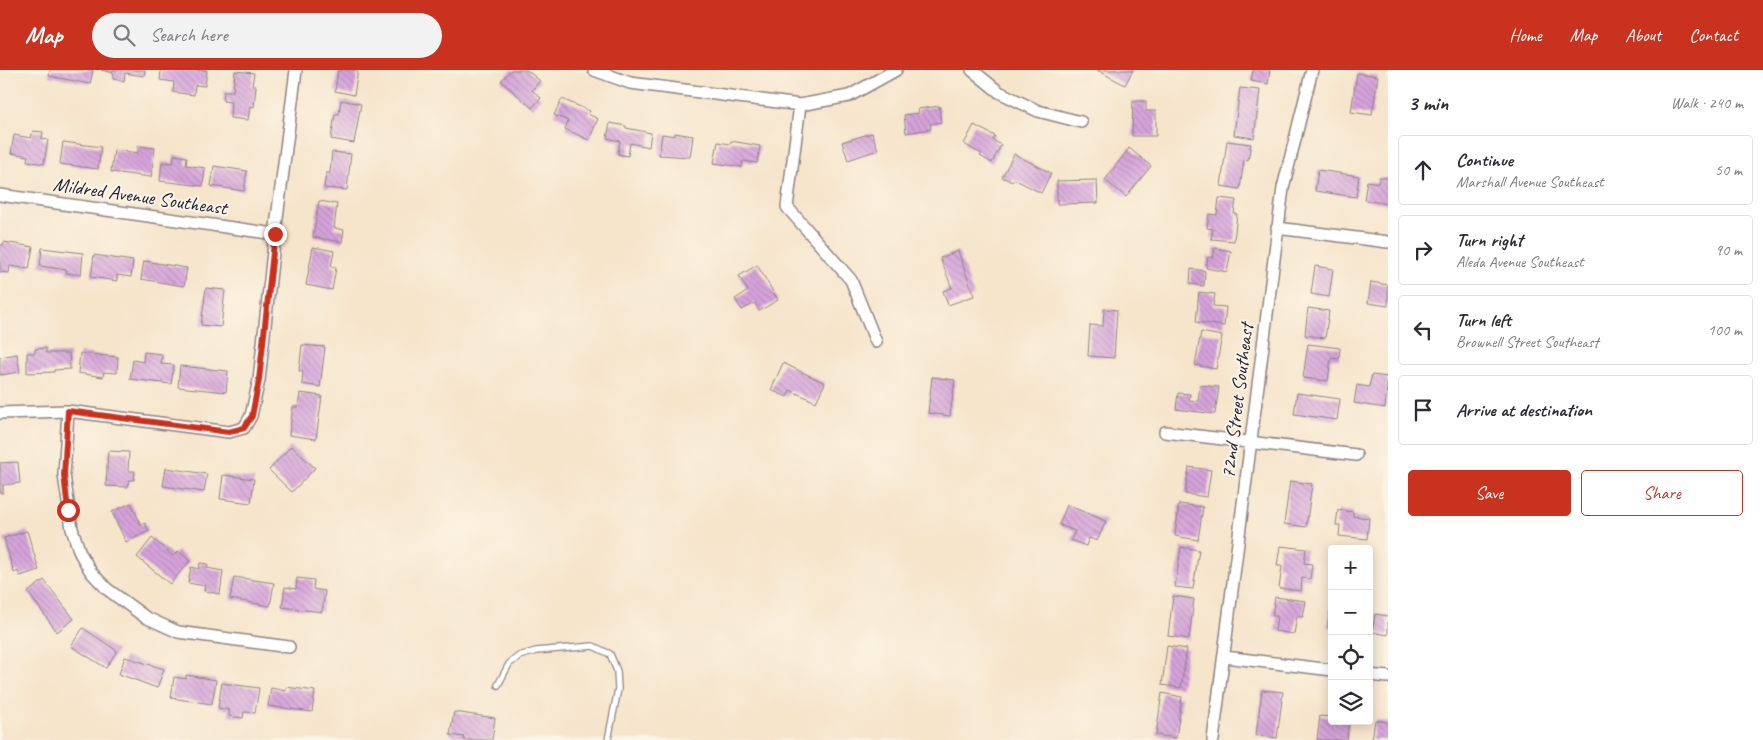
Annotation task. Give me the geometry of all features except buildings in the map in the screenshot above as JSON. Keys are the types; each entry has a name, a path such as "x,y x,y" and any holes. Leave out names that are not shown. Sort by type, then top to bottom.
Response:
{"street":[{"path":"0,413 68,411 229,432 244,428 252,416 259,380 296,70"},
{"path":"594,70 630,83 800,105 849,96 896,70"},
{"path":"972,70 999,92 1038,111 1081,122"},
{"name":"72nd Street Southeast","path":"1213,740 1225,657 1277,228 1290,157 1312,70"},
{"path":"800,105 787,207 851,280 876,342"},
{"name":"Mildred Avenue Southeast","path":"0,195 275,234"},
{"path":"1277,228 1388,242"},
{"path":"68,411 64,475 72,529 80,553 91,572 107,589 145,617 178,632 289,647"},
{"path":"1165,432 1356,455"},
{"path":"1225,657 1328,670"},
{"path":"1373,675 1388,677"}],"lane":[{"path":"498,685 509,664 519,656 536,651 593,646 610,654 617,671 618,689 608,740"}],"route":[{"path":"68,510 64,475 68,411 229,432 244,428 252,416 259,380 275,234"}]}
